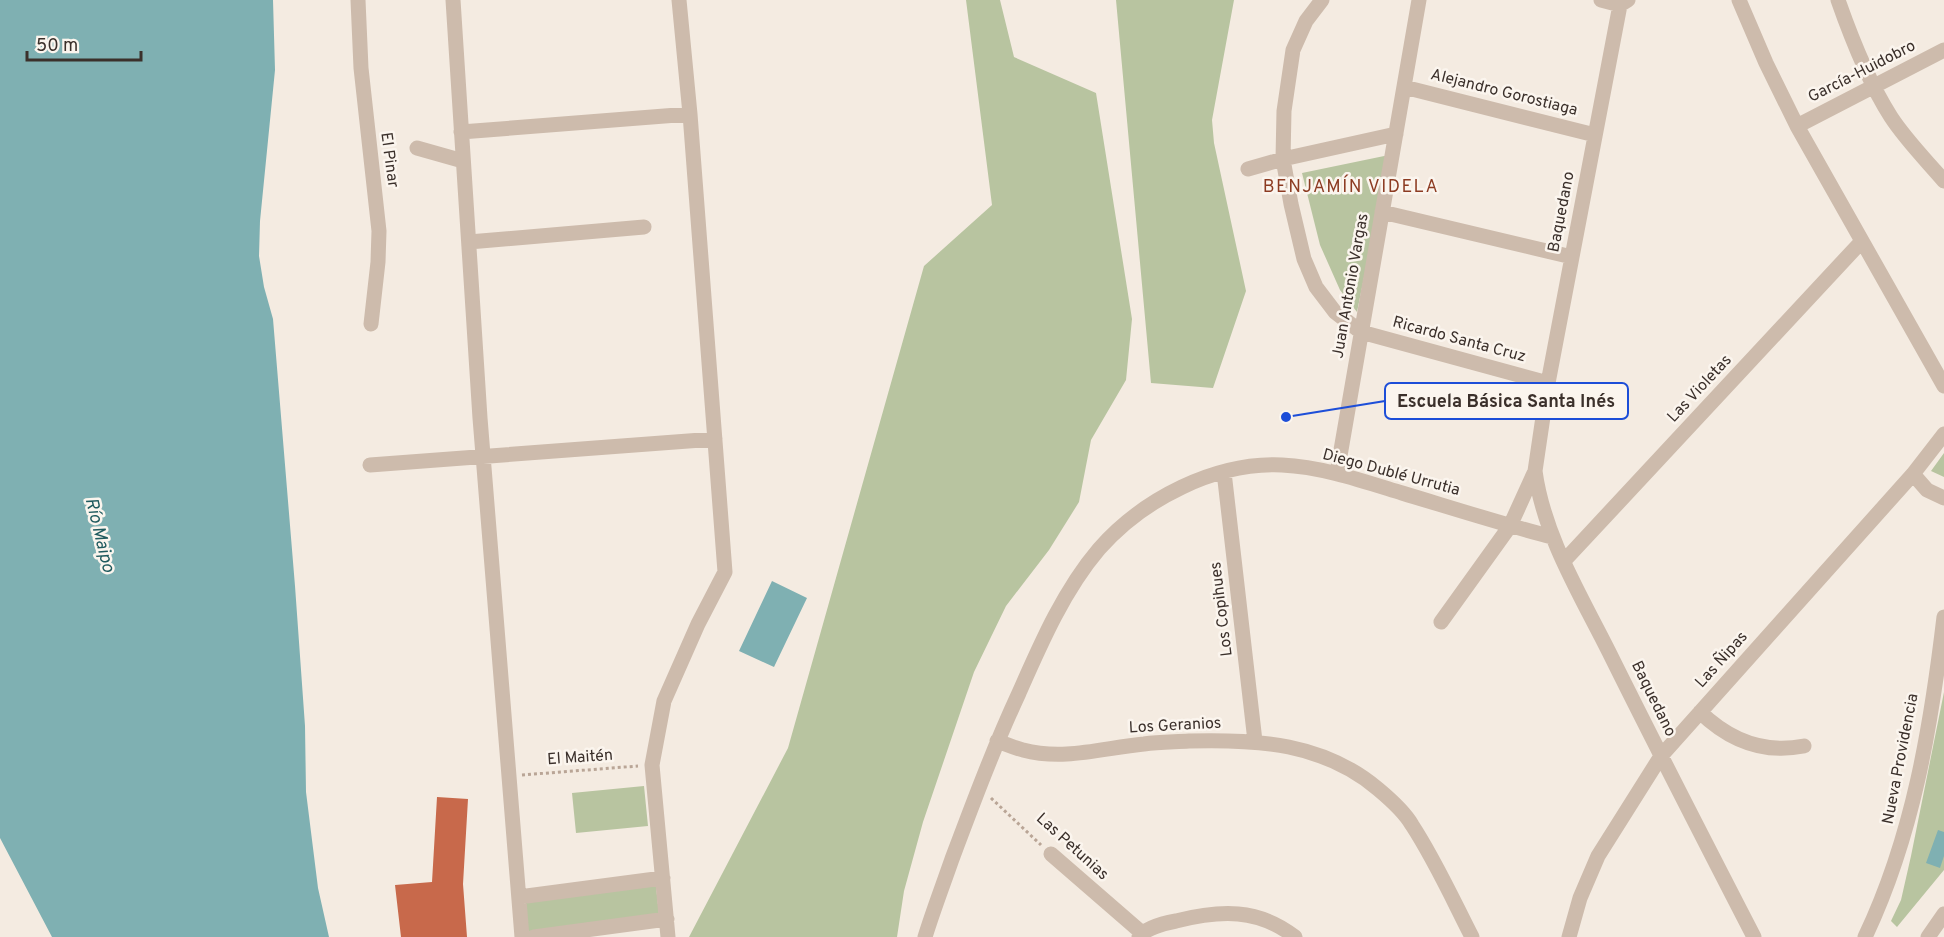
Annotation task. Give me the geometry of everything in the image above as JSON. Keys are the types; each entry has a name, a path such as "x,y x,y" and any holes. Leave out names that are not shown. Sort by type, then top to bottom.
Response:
{"street":[{"name":"El Pinar","path":"358,0 361,68 379,231 376,293 371,324"},
{"path":"453,0 454,43 483,457 522,937"},
{"path":"668,937 652,765 664,701 698,624 725,572 690,114 679,0"},
{"path":"1322,0 1306,21 1293,51 1284,111 1283,159 1291,204 1309,273 1335,312 1361,332"},
{"name":"Juan Antonio Vargas","path":"1337,473 1419,0"},
{"path":"1601,0 1624,3"},
{"path":"1739,0 1766,63 1797,126 1944,386"},
{"path":"1838,0 1860,57 1892,118 1944,181"},
{"name":"Baquedano","path":"1624,3 1595,135 1548,383 1535,471 1538,494 1552,537 1754,937"},
{"name":"García-Huidobro","path":"1797,126 1944,50"},
{"name":"Alejandro Gorostiaga","path":"1404,87 1595,135"},
{"path":"461,132 690,114"},
{"path":"1248,169 1396,134"},
{"path":"417,148 463,161"},
{"path":"1382,212 1572,257"},
{"path":"469,242 644,227"},
{"name":"Las Violetas","path":"1564,561 1862,241"},
{"name":"Ricardo Santa Cruz","path":"1361,332 1548,383"},
{"name":"Las Ñipas","path":"1569,937 1580,898 1598,856 1661,756 1913,474 1944,434"},
{"path":"370,465 715,439"},
{"name":"Diego Dublé Urrutia","path":"997,741 1042,641 1073,586 1100,548 1125,524 1154,503 1183,487 1224,472 1281,465 1337,473 1552,537"},
{"name":"Baquedano","path":"1442,622 1510,526 1535,471"},
{"name":"Los Copihues","path":"1224,472 1255,741"},
{"path":"1913,474 1927,490 1944,498"},
{"name":"Nueva Providencia","path":"1865,937 1889,882 1912,808 1944,617"},
{"path":"1700,712 1724,731 1748,743 1781,749 1804,746"},
{"path":"925,937 997,741"},
{"name":"Los Geranios","path":"997,741 1022,750 1047,755 1072,755 1145,743 1208,741 1255,741 1319,754 1358,774 1387,796 1412,824 1472,937"},
{"name":"Las Petunias","path":"1051,854 1141,936"},
{"path":"519,897 663,878"},
{"path":"1141,936 1166,923 1223,912 1251,915 1266,920 1295,937"},
{"path":"1929,937 1944,914"},
{"path":"534,937 667,919"}],"path":[{"name":"El Maitén","path":"510,775 652,765"},
{"name":"Las Petunias","path":"979,786 1051,854"}],"green space":[{"path":"966,0 1000,0 1014,57 1096,93 1132,319 1126,380 1091,440 1079,502 1049,550 1006,606 974,672 923,822 904,891 897,937 689,937 788,748 924,266 992,205"},
{"path":"1116,0 1234,0 1212,120 1214,143 1246,291 1213,388 1151,383"},
{"path":"1389,155 1357,312 1340,290 1320,245 1302,173"},
{"path":"1944,453 1944,477 1931,471"},
{"path":"1944,692 1944,870 1897,927 1891,921 1901,900"},
{"path":"644,786 648,826 576,833 572,793"},
{"path":"656,886 659,914 528,932 525,900"}],"water":[{"name":"Río Maipo","path":"0,0 273,0 275,70 260,221 259,256 264,287 273,319 305,726 306,792 318,888 329,937 52,937 0,838"},
{"path":"772,581 807,598 774,667 739,651"},
{"path":"1938,830 1944,832 1944,856 1940,868 1926,863"}],"building":[{"path":"437,797 468,799 463,884 467,937 401,937 395,885 432,882"}],"place":[{"name":"Escuela Básica Santa Inés","path":"1286,417"}],"district":[{"name":"BENJAMÍN VIDELA","path":"1351,187"}]}
